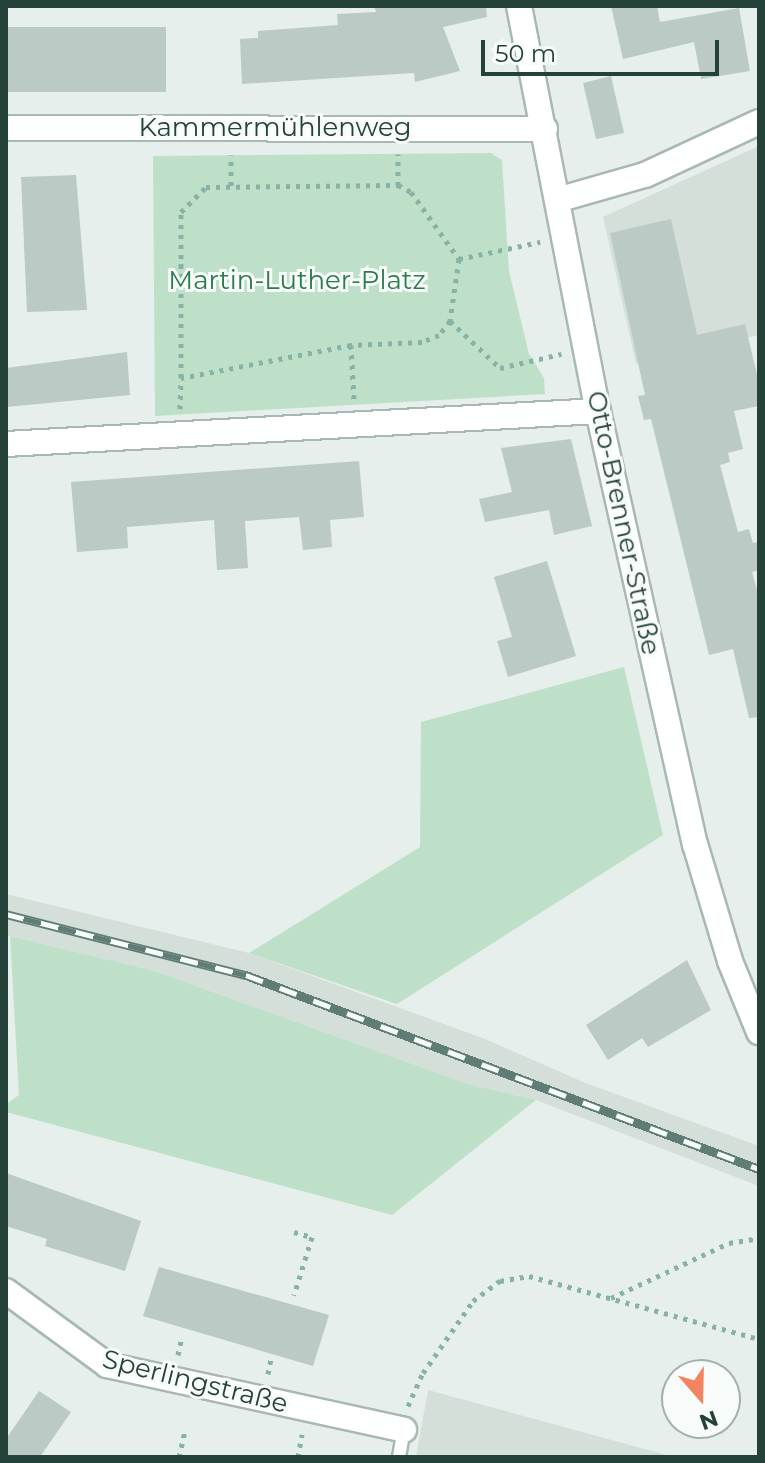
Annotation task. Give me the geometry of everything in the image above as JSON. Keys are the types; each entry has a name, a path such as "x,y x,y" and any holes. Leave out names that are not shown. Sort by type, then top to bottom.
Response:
{"street":[{"name":"Otto-Brenner-Straße","path":"519,6 598,411 695,844 721,933 759,1032"},
{"path":"557,200 645,175 759,122"},
{"name":"Kammermühlenweg","path":"6,128 545,129"},
{"path":"6,444 598,411"},
{"name":"Sperlingstraße","path":"6,1291 107,1365 404,1430"}],"lane":[{"path":"399,1457 404,1430"}],"path":[{"path":"406,186 459,259 450,321 439,335 422,342 351,345 181,378 184,203 206,187 406,186"},
{"path":"459,259 563,237"},
{"path":"450,321 500,368 585,349"},
{"path":"351,345 355,425"},
{"path":"294,1232 312,1237 294,1295"},
{"path":"610,1299 729,1243 759,1238"},
{"path":"404,1430 410,1398 423,1373 473,1301 500,1281 529,1276 759,1339"},
{"path":"179,1457 185,1431"}],"shaded area":[{"path":"759,146 759,335 636,364 603,217"},
{"path":"6,894 249,953 485,1039 583,1082 759,1146 759,1186 536,1100 468,1084 155,971 6,935"},
{"path":"428,1390 674,1457 416,1457"}],"green space":[{"name":"Martin-Luther-Platz","path":"491,153 502,160 509,271 529,354 544,378 545,394 155,416 153,156"},
{"path":"624,667 663,835 397,1004 249,953 420,847 421,722"},
{"path":"10,936 155,971 468,1084 536,1100 392,1215 6,1112 6,1104 19,1095"}],"building":[{"path":"374,6 486,6 487,17 443,27 460,71 415,82 414,73 242,84 240,39 258,38 258,31 338,25 337,14 376,12"},
{"path":"611,6 657,6 660,22 739,8 750,71 701,79 694,42 623,59"},
{"path":"6,27 166,27 166,92 6,92"},
{"path":"611,76 624,133 596,139 583,83"},
{"path":"76,175 87,310 27,312 21,177"},
{"path":"671,219 697,335 745,324 759,383 759,406 734,411 743,449 728,453 730,462 720,465 738,532 749,529 753,543 759,542 759,570 752,572 759,597 759,717 749,718 733,649 709,655 651,419 644,420 638,396 645,395 610,233"},
{"path":"127,352 130,395 7,407 6,368"},
{"path":"571,439 592,526 554,535 549,510 485,522 479,499 512,492 501,448"},
{"path":"359,461 364,517 330,520 332,547 303,550 299,517 245,521 248,568 217,570 214,520 127,527 128,548 77,552 71,482"},
{"path":"547,561 576,656 508,677 497,641 512,637 494,577"},
{"path":"687,960 711,1010 648,1047 642,1038 608,1060 586,1025"},
{"path":"6,1173 141,1221 125,1271 45,1246 47,1239 6,1226"},
{"path":"159,1267 329,1315 313,1366 143,1316"},
{"path":"39,1391 71,1412 40,1457 6,1457 6,1439"}],"railway":[{"path":"6,914 246,975 759,1169"}]}
